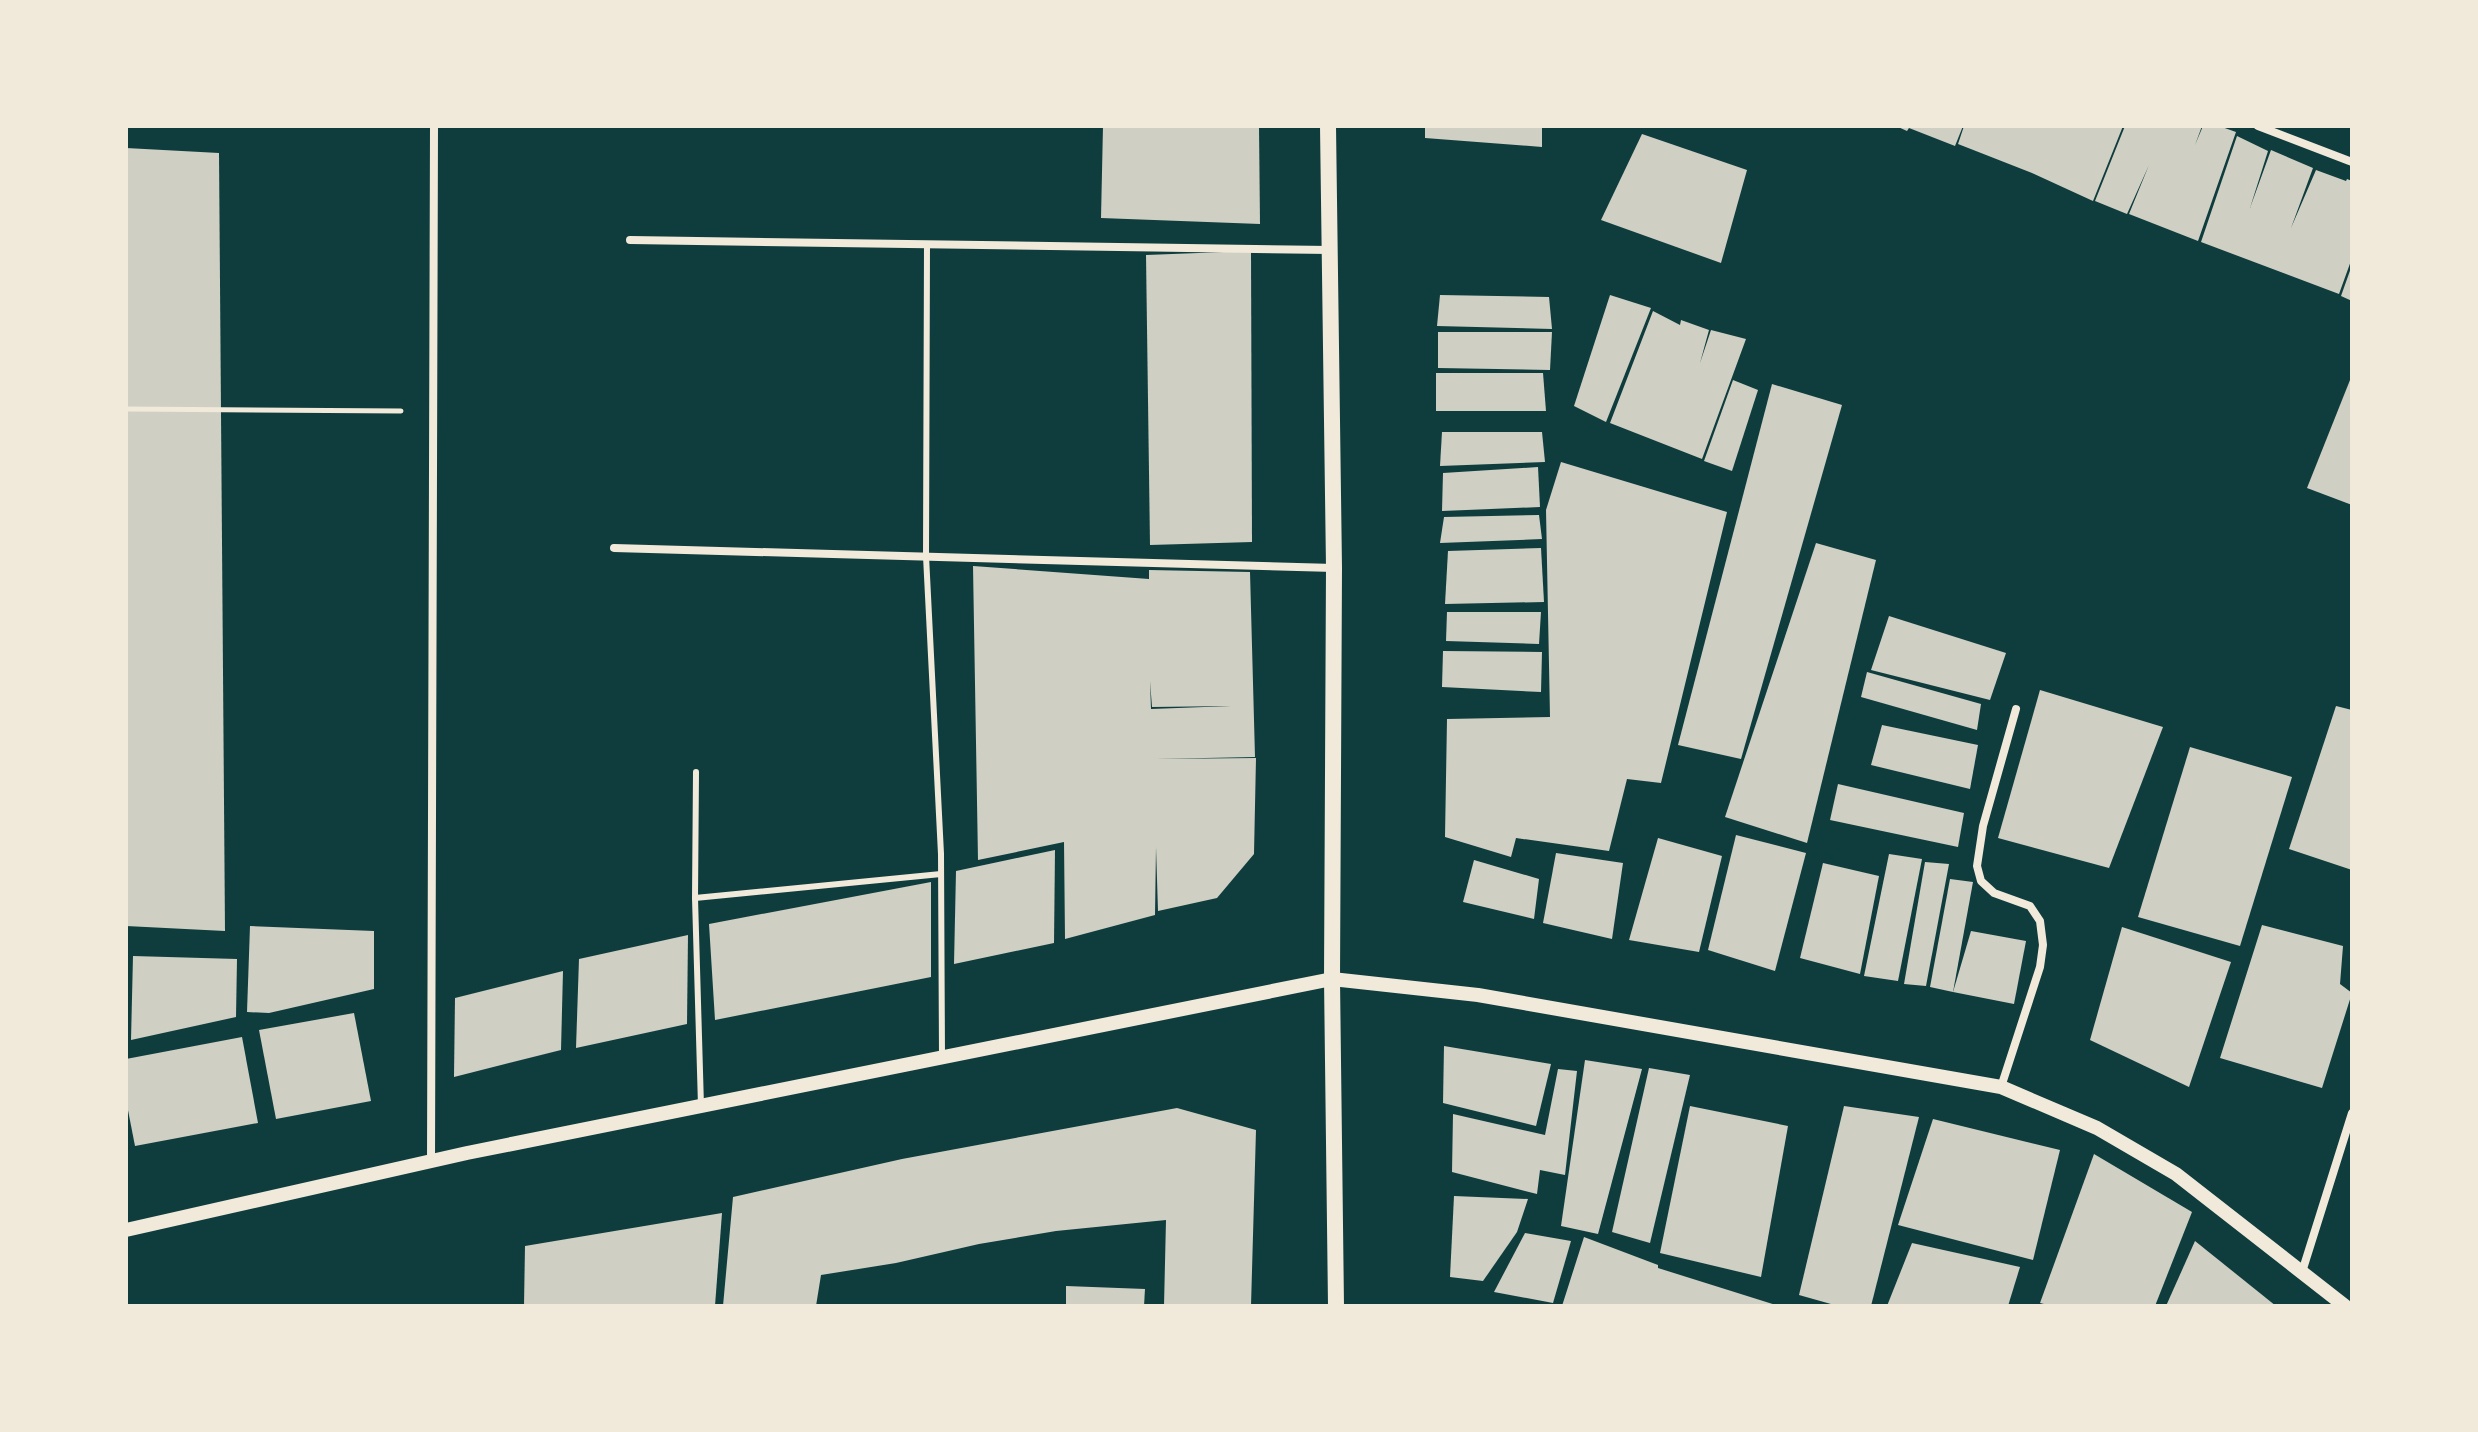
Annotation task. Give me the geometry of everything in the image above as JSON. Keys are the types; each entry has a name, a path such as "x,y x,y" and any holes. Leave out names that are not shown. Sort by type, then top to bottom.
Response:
{"main road":[{"path":"1328,126 1334,568 1332,979 1336,1306"}],"street":[{"path":"431,1161 434,126"},
{"path":"2258,126 2352,162"},
{"path":"630,240 1330,250"},
{"path":"614,548 1334,568"},
{"path":"2001,1087 2040,967 2043,945 2040,921 2030,906 1994,893 1981,881 1977,866 1983,826 2016,709"},
{"path":"126,1230 431,1161 1332,979 1478,995 2001,1087 2097,1128 2176,1174 2345,1306"},
{"path":"2302,1272 2352,1113"}],"lane":[{"path":"927,245 926,556 941,874 942,1057"},
{"path":"696,772 695,898 701,1106"},
{"path":"695,898 941,874"}],"path":[{"path":"126,409 434,411"}],"building":[{"path":"1103,126 1259,126 1260,224 1101,218"},
{"path":"1425,126 1542,126 1542,147 1425,138"},
{"path":"1896,126 1963,126 1955,146"},
{"path":"1964,126 2123,126 2093,201 1958,144"},
{"path":"2125,126 2202,126 2195,145 2203,126 2219,126 2236,132 2198,241 2129,214 2149,165 2127,214 2095,201"},
{"path":"1642,134 1747,170 1721,263 1601,220"},
{"path":"2237,136 2268,151 2250,208 2271,150 2313,168 2291,228 2316,170 2352,181 2352,258 2339,294 2201,242"},
{"path":"126,148 219,153 225,931 126,926"},
{"path":"1251,251 1252,542 1150,545 1146,255"},
{"path":"2352,265 2352,301 2341,296"},
{"path":"1440,295 1549,297 1552,329 1437,326"},
{"path":"1610,295 1651,308 1606,422 1574,406"},
{"path":"1653,311 1680,325 1681,320 1709,330 1700,363 1711,330 1746,339 1702,459 1610,423"},
{"path":"1438,332 1552,332 1550,370 1438,368"},
{"path":"1436,373 1543,373 1546,411 1436,411"},
{"path":"2352,375 2352,505 2307,488"},
{"path":"1733,380 1758,390 1732,471 1704,461"},
{"path":"1772,384 1842,405 1741,759 1678,745"},
{"path":"1442,432 1542,432 1545,462 1440,466"},
{"path":"1561,462 1727,512 1661,783 1627,779 1609,851 1516,838 1511,857 1445,837 1447,719 1550,717 1546,510"},
{"path":"1538,467 1540,507 1442,511 1443,473"},
{"path":"1539,515 1542,539 1440,543 1444,517"},
{"path":"1816,543 1876,560 1807,843 1725,817"},
{"path":"1541,548 1544,602 1445,604 1448,551"},
{"path":"973,566 1149,579 1149,570 1250,572 1255,757 1155,759 1256,758 1254,854 1217,898 1158,911 1156,847 1155,915 1065,939 1064,842 978,860","holes":["1150,681 1152,707 1231,706 1151,709"]},
{"path":"1447,612 1541,612 1539,644 1446,641"},
{"path":"1889,616 2006,653 1990,700 1871,670"},
{"path":"1443,651 1542,652 1541,692 1442,687"},
{"path":"1867,672 1981,704 1977,730 1861,697"},
{"path":"2040,690 2163,727 2109,868 1998,838"},
{"path":"2336,706 2352,710 2352,870 2289,849"},
{"path":"1882,725 1978,745 1970,789 1871,765"},
{"path":"2190,747 2292,777 2240,946 2138,917"},
{"path":"1838,784 1964,813 1958,847 1830,820"},
{"path":"1736,835 1806,853 1775,971 1708,950"},
{"path":"1658,838 1722,856 1699,952 1629,940"},
{"path":"1055,850 1054,943 954,964 956,871"},
{"path":"1556,853 1623,863 1612,939 1543,923"},
{"path":"1889,854 1922,859 1898,981 1864,976"},
{"path":"1474,860 1539,879 1534,919 1463,902"},
{"path":"1925,862 1949,864 1926,986 1904,984"},
{"path":"1823,863 1879,876 1860,974 1800,958"},
{"path":"1950,879 1973,882 1953,992 1930,987"},
{"path":"931,882 931,977 715,1020 709,924"},
{"path":"2262,925 2343,946 2340,984 2352,993 2322,1088 2220,1058"},
{"path":"250,926 374,931 374,989 269,1013 247,1012"},
{"path":"2122,927 2231,962 2189,1087 2090,1040"},
{"path":"1971,931 2026,941 2014,1004 1953,992"},
{"path":"688,935 687,1024 576,1048 579,959"},
{"path":"133,956 237,959 236,1017 131,1040"},
{"path":"563,971 561,1050 454,1077 455,998"},
{"path":"354,1013 371,1101 276,1119 259,1030"},
{"path":"242,1037 258,1123 135,1146 126,1100 126,1059"},
{"path":"1444,1046 1551,1064 1536,1126 1443,1103"},
{"path":"1585,1060 1642,1069 1598,1234 1561,1226"},
{"path":"1649,1068 1690,1075 1650,1243 1612,1232"},
{"path":"1558,1069 1577,1071 1565,1175 1540,1170 1537,1194 1452,1172 1453,1114 1545,1135"},
{"path":"1690,1106 1788,1126 1761,1277 1660,1253"},
{"path":"1844,1106 1919,1117 1871,1306 1838,1306 1799,1295"},
{"path":"1177,1108 1256,1130 1251,1306 1164,1306 1166,1220 1056,1231 821,1275 816,1306 723,1306 733,1197 902,1159"},
{"path":"1933,1119 2060,1150 2033,1260 1898,1225"},
{"path":"2094,1154 2192,1212 2155,1306 2052,1306 2040,1303"},
{"path":"1454,1196 1528,1199 1517,1232 1483,1281 1450,1277"},
{"path":"722,1213 715,1306 524,1306 525,1246"},
{"path":"1525,1233 1571,1241 1553,1303 1494,1292"},
{"path":"1584,1237 1658,1265 1658,1268 1779,1306 1562,1306"},
{"path":"2195,1241 2276,1306 2166,1306"},
{"path":"1912,1243 2020,1267 2008,1306 1887,1306"},
{"path":"1066,1286 1145,1289 1144,1306 1066,1306"}]}
